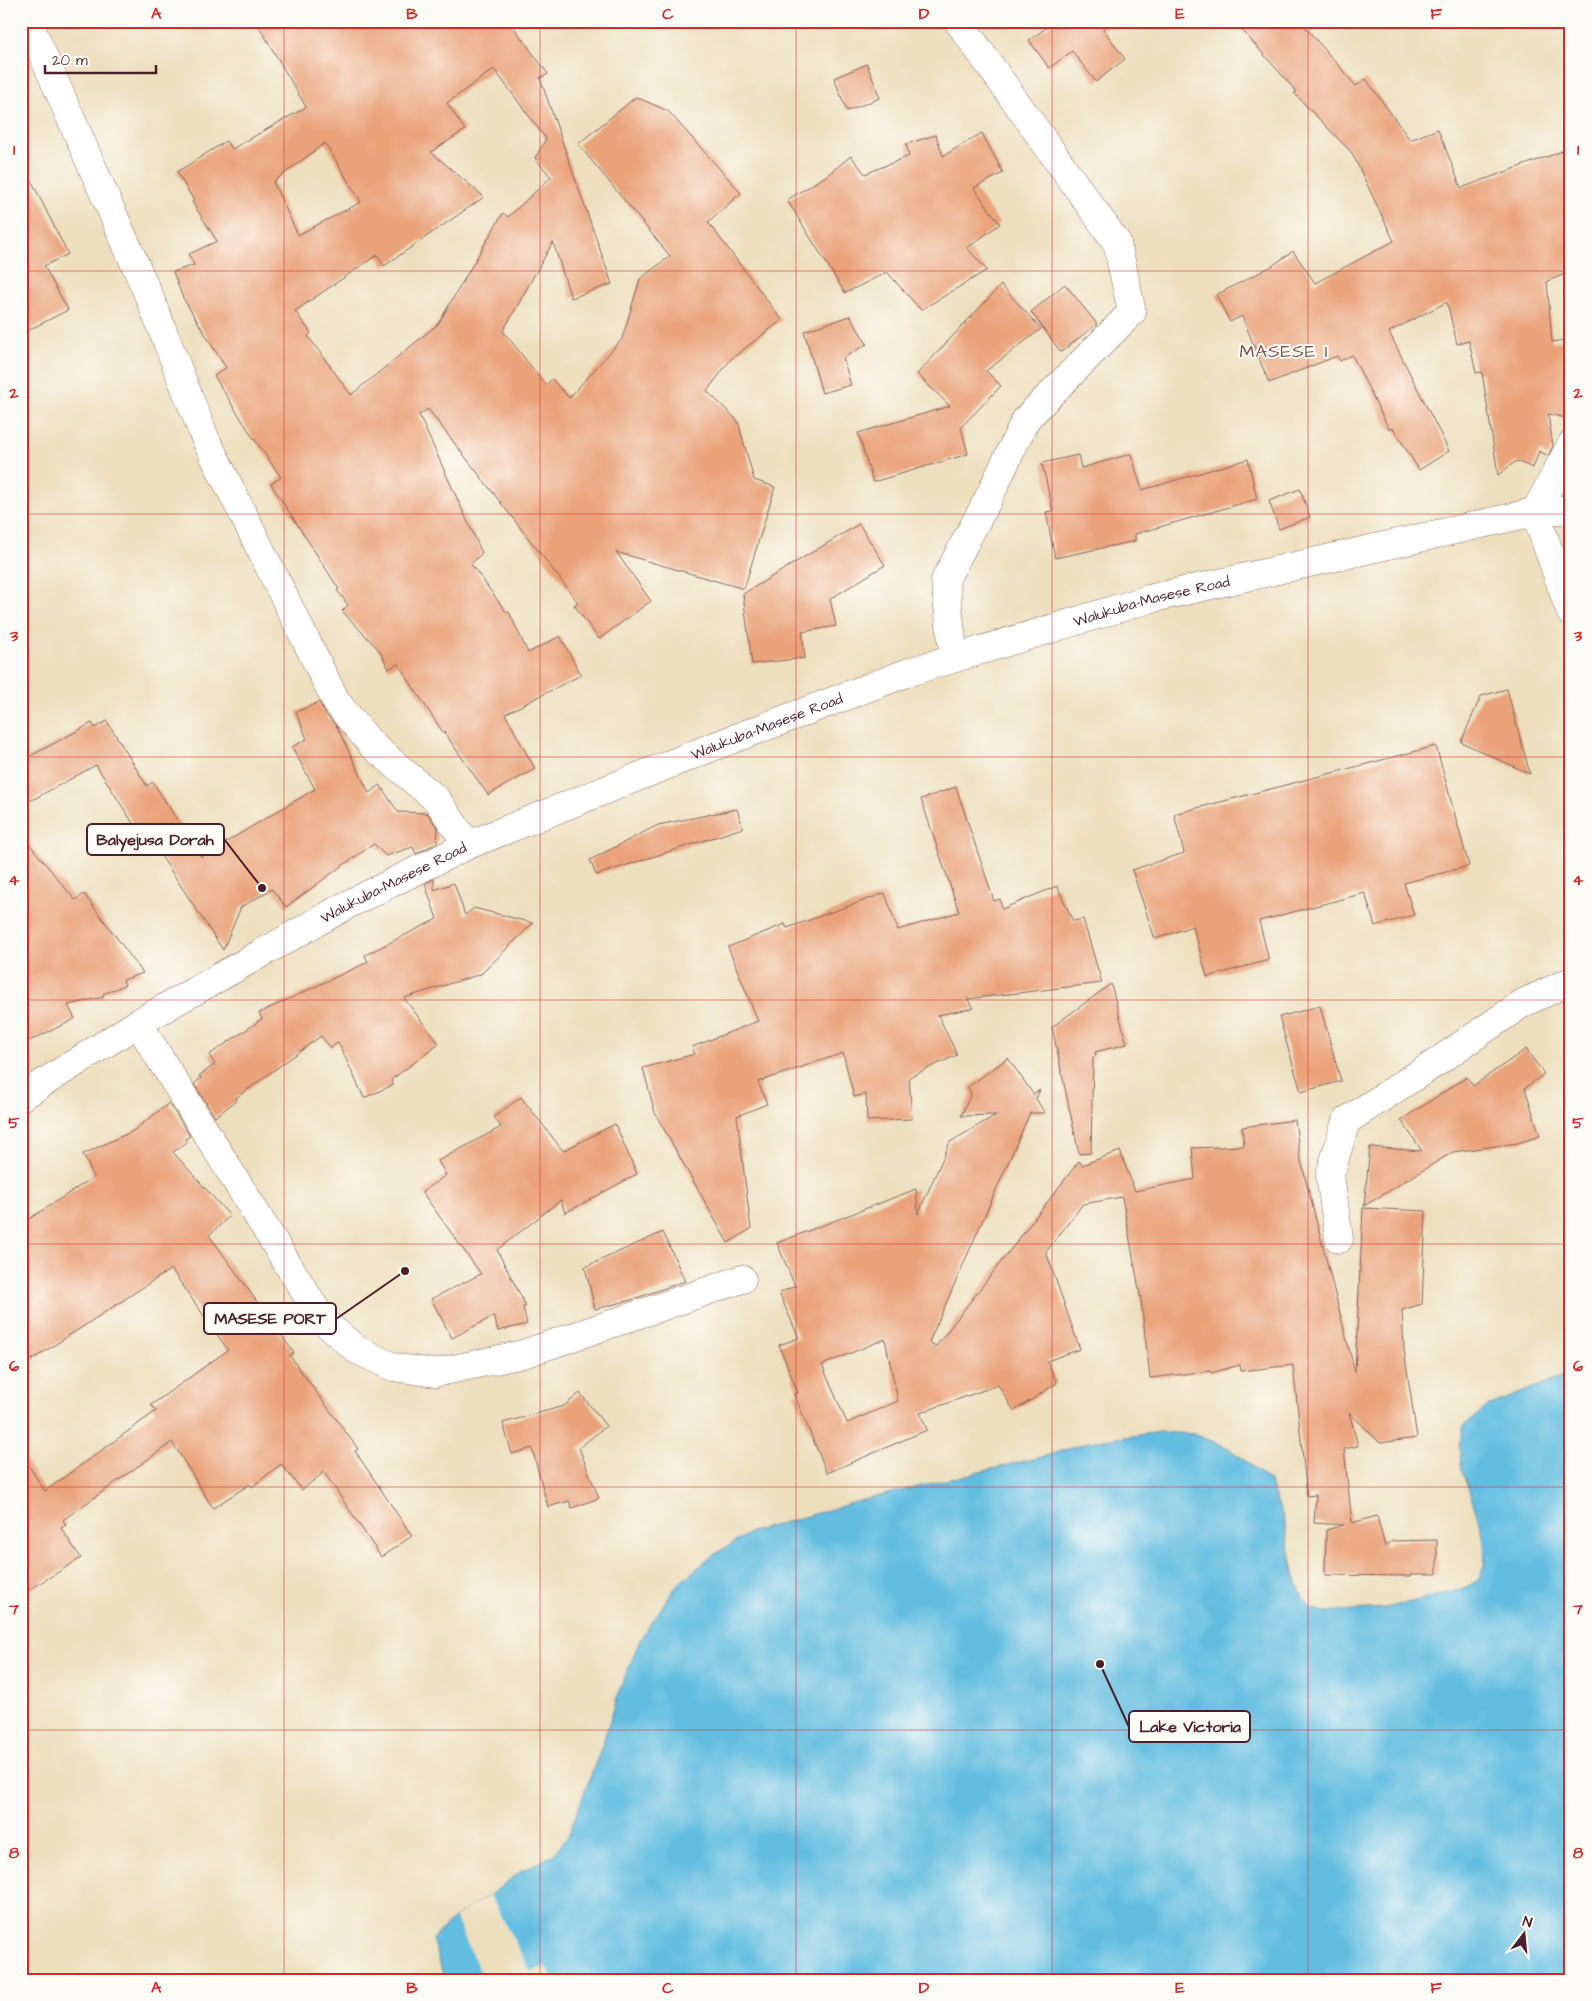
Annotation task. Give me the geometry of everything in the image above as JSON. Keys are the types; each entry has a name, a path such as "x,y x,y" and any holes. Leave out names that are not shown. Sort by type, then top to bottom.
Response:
{"street":[{"path":"28,21 145,287 205,438 337,703 372,745 437,800 468,845"},
{"path":"954,658 945,580 988,499 1026,418 1132,312 1116,243 958,21"},
{"path":"1571,445 1535,512 1571,613"},
{"name":"Walukuba-Masese Road","path":"21,1097 138,1022 347,906 468,845 720,744 909,672 1149,599 1535,512 1571,509"},
{"path":"1339,1239 1330,1175 1346,1120 1437,1062 1523,1003 1571,981"},
{"path":"138,1022 323,1321 357,1350 393,1367 435,1373 524,1354 742,1279"}],"water":[{"path":"1571,1373 1571,1980 445,1980 432,1939 455,1917 490,1895 521,1871 553,1855 568,1836 601,1749 620,1689 640,1640 676,1586 712,1556 751,1532 863,1500 1042,1457 1090,1442 1160,1432 1194,1434 1227,1447 1269,1481 1283,1517 1295,1577 1302,1596 1310,1607 1323,1612 1386,1608 1464,1589 1479,1579 1485,1563 1484,1541 1480,1522 1462,1471 1459,1446 1464,1426 1488,1406"}],"pier":[{"path":"490,1895 531,1972 545,1966 552,1980 484,1980 455,1917"}],"building":[{"path":"256,21 509,21 548,74 540,78 612,284 571,298 553,242 503,331 546,385 552,379 569,398 622,339 640,279 670,256 578,144 636,97 668,111 741,193 708,222 782,320 731,359 707,391 738,421 754,480 775,487 744,589 616,552 651,601 599,639 574,605 578,602 428,409 419,415 482,553 471,564 507,613 509,612 528,653 560,636 581,675 505,714 535,769 488,795 444,732 444,734 398,664 389,669 379,650 342,611 348,605 271,484 281,477 252,436 214,376 226,368 183,298 173,272 194,265 189,254 217,241 192,202 194,201 177,172 226,141 232,149 306,107","holes":["494,69 546,139 535,158 551,177 508,217 503,213 438,324 351,395 308,336 311,333 295,311 377,255 384,266 484,197 431,152 465,130 447,103","325,143 361,202 298,235 273,182"]},
{"path":"1049,21 1113,21 1103,29 1125,59 1096,82 1072,51 1049,68 1029,40 1052,24"},
{"path":"1234,21 1300,21 1356,86 1366,79 1410,140 1438,129 1461,188 1571,148 1571,272 1547,281 1552,342 1571,339 1571,419 1548,414 1553,446 1548,456 1539,451 1533,468 1516,461 1498,475 1482,372 1476,373 1469,341 1457,344 1447,302 1389,332 1449,451 1419,470 1393,428 1389,429 1352,355 1340,361 1337,356 1269,383 1242,316 1230,322 1216,295 1272,266 1293,251 1315,283 1394,241 1352,153 1294,93 1297,92"},
{"path":"867,64 880,98 847,111 834,78"},
{"path":"982,133 1003,173 974,188 1000,224 967,248 987,270 921,310 887,272 845,293 787,200 826,176 851,156 865,174 909,156 906,144 936,135 943,156"},
{"path":"21,160 68,254 44,266 68,310 21,334"},
{"path":"1065,284 1097,324 1061,352 1031,312"},
{"path":"1001,285 1041,329 986,371 1001,386 961,427 968,454 873,482 858,433 950,406 917,374"},
{"path":"850,316 867,344 843,358 851,385 822,393 804,331"},
{"path":"1131,454 1142,490 1248,459 1257,499 1135,534 1135,541 1055,558 1046,512 1053,511 1042,463 1078,455 1081,468"},
{"path":"1300,489 1310,517 1279,529 1269,501"},
{"path":"859,524 885,565 830,599 836,626 802,632 805,658 752,664 743,594"},
{"path":"1507,689 1530,774 1461,742 1481,696"},
{"path":"319,702 325,713 337,727 369,793 380,785 398,812 427,813 438,829 437,843 416,854 413,847 386,856 374,844 286,907 272,889 241,907 223,950 148,836 143,839 96,765 21,806 21,761 92,723 95,728 107,721 147,786 153,782 201,857 315,789 292,747 307,739 296,712"},
{"path":"1436,746 1469,866 1404,883 1414,915 1375,926 1365,893 1259,921 1269,960 1207,977 1193,926 1155,939 1132,870 1184,853 1174,814"},
{"path":"956,787 994,901 1000,899 1002,909 1057,886 1073,921 1083,919 1102,983 967,999 974,1008 938,1015 957,1055 909,1077 912,1119 867,1121 866,1094 854,1097 843,1053 758,1082 767,1104 737,1116 751,1229 728,1243 655,1113 643,1068 695,1054 692,1047 758,1021 728,947 785,924 787,928 885,893 898,930 959,912 921,799"},
{"path":"737,809 743,828 596,875 590,860 658,825"},
{"path":"21,834 75,900 84,894 143,973 123,980 125,985 103,994 104,997 68,1005 75,1019 21,1045"},
{"path":"434,879 434,890 454,883 465,915 474,908 533,923 481,974 404,998 439,1044 391,1080 393,1085 364,1098 338,1042 331,1048 321,1036 236,1098 237,1100 215,1117 194,1084 201,1078 199,1076 215,1064 209,1055 262,1019 259,1013 368,962 365,955 437,919 425,884"},
{"path":"1111,984 1127,1044 1095,1052 1096,1056 1093,1057 1091,1153 1079,1154 1052,1027"},
{"path":"1320,1006 1341,1081 1301,1092 1279,1017"},
{"path":"1526,1049 1544,1074 1525,1088 1540,1136 1518,1143 1453,1152 1364,1206 1370,1147 1422,1151 1401,1120 1467,1077 1473,1086"},
{"path":"1008,1058 1033,1094 1040,1090 1036,1099 1045,1113 1030,1113 929,1342 936,1346 1079,1161 1082,1165 1120,1151 1135,1191 1195,1179 1192,1148 1244,1146 1242,1127 1295,1120 1300,1157 1355,1372 1363,1208 1426,1211 1422,1304 1402,1310 1404,1350 1417,1438 1380,1443 1349,1412 1358,1446 1344,1449 1352,1523 1377,1516 1385,1547 1392,1541 1437,1540 1437,1574 1410,1574 1410,1576 1325,1575 1326,1530 1344,1525 1314,1523 1316,1495 1307,1496 1293,1365 1241,1371 1240,1365 1211,1373 1210,1371 1150,1378 1141,1300 1122,1197 1083,1204 1046,1252 1080,1349 1047,1361 1057,1383 1014,1411 998,1385 920,1413 927,1430 827,1473 794,1394 798,1393 779,1345 799,1338 779,1293 795,1286 777,1243 916,1189 918,1214 950,1142 996,1115 961,1116 971,1094 968,1087","holes":["885,1339 898,1401 847,1423 822,1365"]},
{"path":"521,1097 563,1151 615,1124 637,1174 565,1213 561,1200 497,1250 526,1306 523,1307 527,1324 498,1331 494,1316 452,1338 431,1299 481,1274 422,1192 446,1175 438,1161 501,1127 494,1117"},
{"path":"169,1103 190,1136 185,1139 187,1142 173,1152 230,1216 209,1235 294,1353 290,1356 358,1449 355,1451 412,1536 381,1557 324,1472 302,1490 281,1464 252,1487 250,1484 213,1508 172,1442 63,1520 66,1525 61,1528 81,1558 21,1595 21,1454 45,1491 156,1411 151,1405 228,1350 171,1269 21,1367 21,1224 94,1177 83,1154 133,1131"},
{"path":"663,1232 685,1281 631,1300 595,1309 585,1267"},
{"path":"580,1393 606,1426 579,1448 599,1498 572,1508 569,1501 548,1507 532,1448 512,1454 503,1423 564,1406"}],"place":[{"name":"Balyejusa Dorah","path":"262,888"},
{"name":"MASESE PORT","path":"405,1271"},
{"name":"Lake Victoria","path":"1100,1664"}],"district":[{"name":"MASESE I","path":"1284,351"}]}
